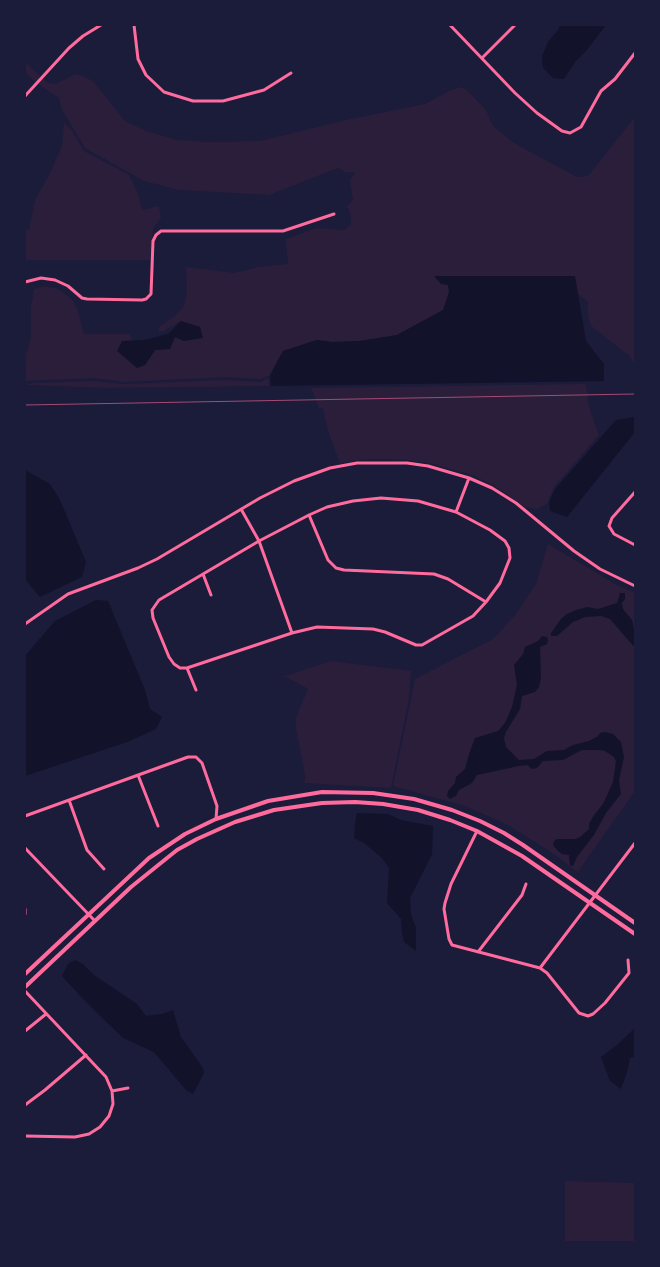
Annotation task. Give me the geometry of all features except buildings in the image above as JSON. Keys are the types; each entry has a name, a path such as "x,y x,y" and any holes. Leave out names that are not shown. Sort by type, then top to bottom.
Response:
{"street":[{"path":"25,96 69,48 83,36 101,25"},
{"path":"134,25 138,58 146,76 164,92 193,101 223,100 264,90 291,73"},
{"path":"450,25 515,93 537,113 562,131 570,133 581,127 601,91 615,78 635,53"},
{"path":"482,58 515,25"},
{"path":"25,282 41,278 55,280 68,286 82,298 87,299 142,300 151,294 153,241 161,231 284,231 334,214"},
{"path":"25,624 68,594 151,562 241,509 294,481 330,468 357,463 407,463 428,466 469,478 492,488 516,503 574,551 600,569 635,586"},
{"path":"456,512 469,478"},
{"path":"635,492 612,518 609,526 614,534 635,545"},
{"path":"381,498 418,501 456,512 490,530 505,541 510,548 510,558 500,583 486,602 472,616 422,645 416,645 373,629 317,627 292,633 187,668 180,668 169,657 153,618 152,610 159,600 309,514 327,507 353,501 381,498"},
{"path":"241,509 259,541 292,633"},
{"path":"309,514 328,560 336,568 344,570 434,574 448,579 486,602"},
{"path":"203,574 212,595"},
{"path":"187,668 196,690"},
{"path":"25,816 188,757 196,757 202,763 217,806 216,819"},
{"path":"138,775 158,826"},
{"path":"25,974 149,858 185,834 216,819 268,801 322,792 373,794 414,799 452,810 504,833 635,923"},
{"path":"69,800 87,850 104,869"},
{"path":"25,987 144,874 177,850 235,822 274,810 322,803 355,802 383,804 418,810 477,831 522,856 635,934"},
{"path":"477,831 451,884 444,909 448,939 452,944 540,968 547,973 579,1013 588,1016 593,1014 605,1002 628,973 628,960"},
{"path":"540,968 635,843"},
{"path":"25,848 94,920"},
{"path":"478,952 522,895 526,884"},
{"path":"25,909 25,914"},
{"path":"25,991 106,1077 112,1091 112,1104 108,1116 100,1127 89,1134 75,1137 25,1136"},
{"path":"25,1031 46,1014"},
{"path":"25,1105 86,1056"},
{"path":"112,1091 128,1088"}],"shaded area":[{"path":"560,25 606,25 575,62 564,79 553,78 543,68 542,56 548,42"},
{"path":"25,62 48,83 55,84 76,74 93,81 125,121 146,131 177,140 211,142 260,141 346,120 425,104 459,87 466,89 486,110 493,126 514,143 577,177 588,176 635,117 635,365 629,355 591,326 588,317 588,302 577,293 574,276 448,285 449,292 443,310 397,335 360,341 332,342 317,340 283,351 270,375 261,379 226,377 124,382 94,378 25,381 25,353 27,353 31,337 31,307 34,289 44,286 58,289 72,299 78,311 84,334 130,334 132,341 122,341 145,365 155,350 175,337 184,341 181,321 162,332 158,331 160,326 175,316 184,306 187,291 186,267 234,273 259,267 288,264 286,239 316,228 345,230 351,224 351,215 347,206 353,200 350,180 355,172 345,172 338,168 269,195 179,190 144,181 85,148 62,110 59,98 25,72"},
{"path":"64,123 71,129 84,151 129,175 138,193 142,210 159,206 161,217 153,229 150,260 25,260 25,229 29,230 35,200 62,146"},
{"path":"434,276 575,276 586,341 604,364 604,381 271,386 270,375 283,351 317,340 332,342 360,341 397,335 443,310 449,292 448,285 441,284"},
{"path":"181,321 200,327 203,338 184,341 175,337 170,349 155,350 145,365 137,368 117,351 122,341 144,340 168,334"},
{"path":"268,378 269,386 107,388 26,385 33,383 94,381 124,384 226,380 261,382"},
{"path":"586,384 589,407 599,435 554,487 547,504 537,509 525,507 493,485 469,474 429,463 381,459 357,460 340,464 328,431 323,409 319,408 311,388"},
{"path":"635,417 635,432 567,517 550,511 549,502 555,489 616,420"},
{"path":"25,470 50,484 60,500 86,562 82,577 40,597 25,579"},
{"path":"548,544 615,584 635,593 635,791 578,872 548,850 506,824 465,806 393,786 415,679 493,639 516,614 536,584"},
{"path":"620,593 625,593 625,599 622,603 623,609 632,620 635,648 610,619 601,616 585,617 573,622 557,636 551,636 551,633 561,619 567,614 587,607 598,609 617,603"},
{"path":"96,600 108,601 145,690 150,709 162,717 156,729 127,742 25,776 25,656 55,621"},
{"path":"542,636 547,637 548,641 547,644 540,647 541,678 539,687 535,692 522,696 520,709 504,738 506,747 519,760 534,759 547,751 564,750 573,745 589,741 600,733 605,732 613,734 621,742 624,757 619,780 621,794 606,813 573,866 570,865 569,855 558,851 553,845 554,841 557,839 575,839 589,829 589,824 603,804 613,782 616,761 614,757 605,751 582,750 563,760 543,761 537,768 532,769 527,765 477,775 472,783 459,790 456,796 450,799 447,796 448,791 455,783 456,777 465,769 475,738 498,731 505,723 512,707 517,685 514,665 523,654 525,647 538,641"},
{"path":"331,661 411,671 409,698 391,788 304,783 305,777 296,729 296,717 308,689 286,677 282,677"},
{"path":"357,813 388,814 401,820 433,826 432,854 410,898 411,915 416,928 416,951 404,942 401,919 387,903 389,868 382,858 364,843 354,838"},
{"path":"75,960 137,1004 146,1016 162,1014 173,1010 181,1037 203,1068 204,1073 193,1094 186,1090 154,1052 123,1038 62,976 68,964"},
{"path":"635,1028 635,1057 630,1058 621,1089 610,1081 601,1057"},
{"path":"565,1181 635,1183 635,1242 565,1242"}],"railway":[{"path":"25,405 635,394"}]}
